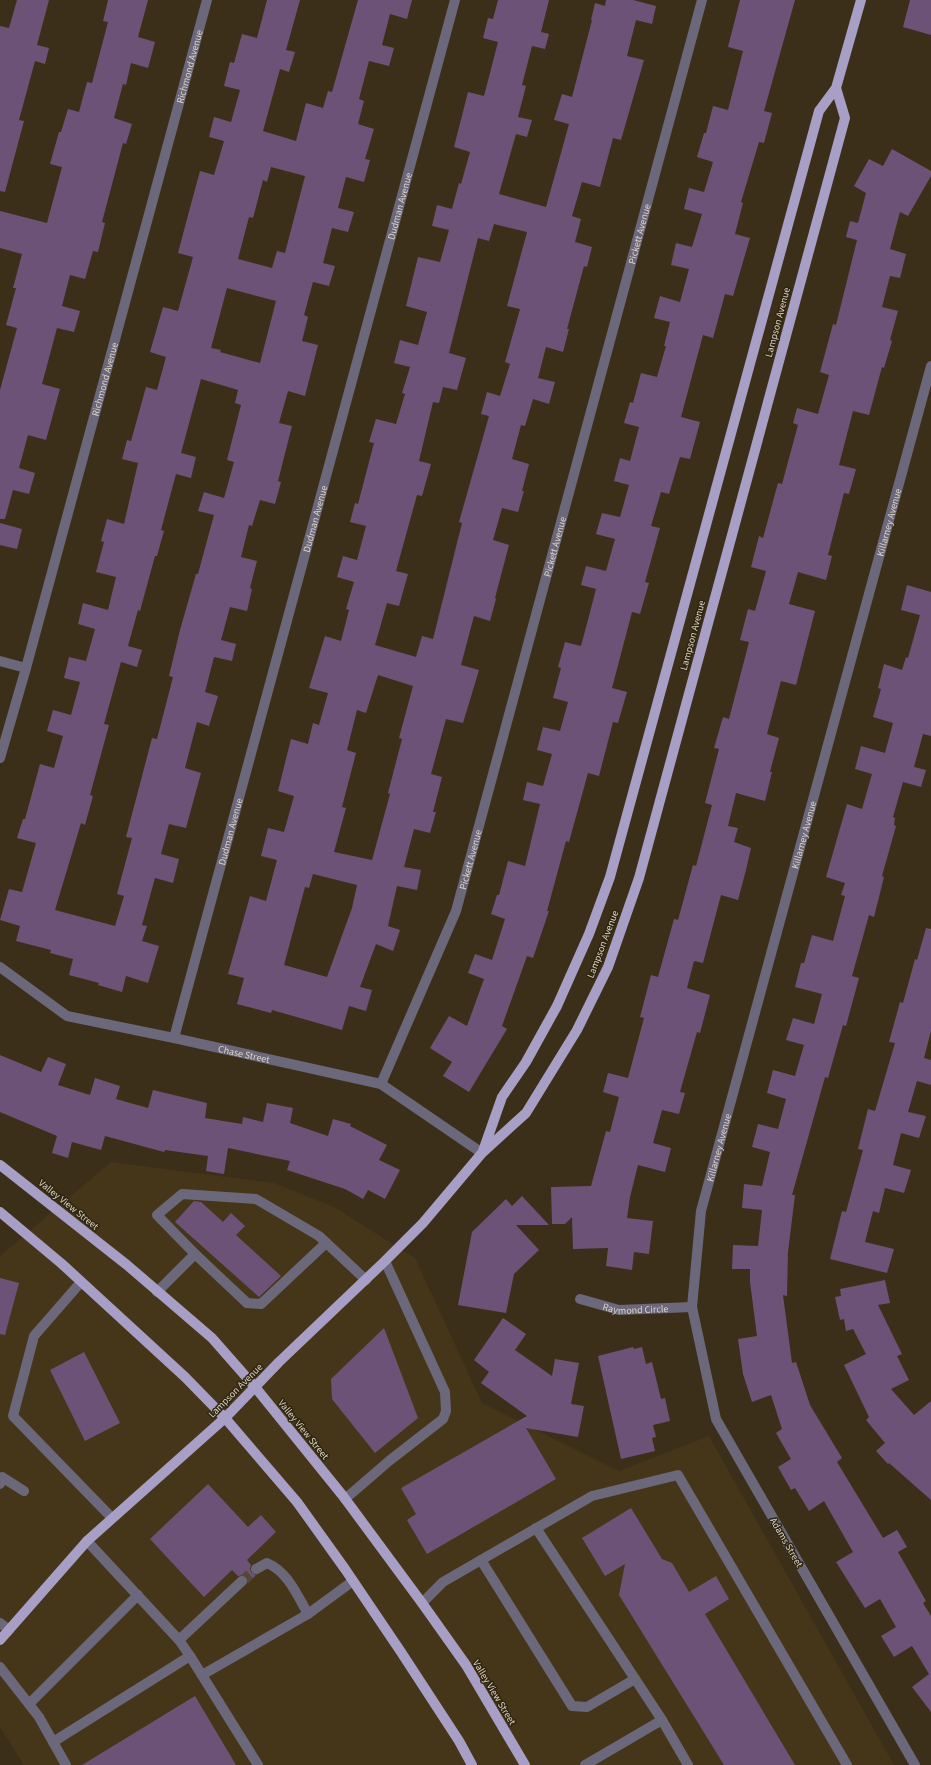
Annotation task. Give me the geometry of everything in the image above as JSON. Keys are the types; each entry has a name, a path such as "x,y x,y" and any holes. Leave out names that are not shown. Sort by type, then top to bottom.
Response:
{"main road":[{"name":"Lampson Avenue","path":"482,1153 502,1097 526,1062 557,1006 589,934 610,877 819,110 836,88 861,0"},
{"name":"Lampson Avenue","path":"0,1640 87,1541 225,1418 423,1223 482,1153 526,1113 577,1030 608,967 639,878 845,118 836,88"},
{"name":"Valley View Street","path":"0,1165 127,1265 212,1338 255,1387 346,1499 422,1603 466,1666 525,1765"},
{"path":"0,1212 81,1282 185,1377 225,1418 297,1502 405,1658 459,1741 472,1765"}],"street":[{"name":"Richmond Avenue","path":"0,758 26,668 207,0"},
{"name":"Dudman Avenue","path":"174,1038 455,0"},
{"name":"Pickett Avenue","path":"381,1084 456,910 702,0"},
{"name":"Killarney Avenue","path":"692,1307 702,1211 931,366"},
{"path":"0,661 26,668"},
{"name":"Chase Street","path":"0,967 67,1016 381,1084 482,1153"},
{"path":"326,1244 261,1304 246,1303 157,1215 182,1194 256,1199 318,1236 366,1280"},
{"path":"157,1292 195,1254"},
{"path":"346,1499 389,1461 443,1419 446,1411 445,1392 386,1261"},
{"path":"81,1282 34,1336 13,1416 112,1518"},
{"name":"Raymond Circle","path":"580,1299 619,1310 692,1307"},
{"name":"Adams Street","path":"692,1307 716,1418 915,1765"},
{"path":"422,1603 443,1582 592,1496 678,1475 847,1765"},
{"path":"0,1484 2,1477 24,1491"},
{"path":"536,1528 662,1720 688,1765"},
{"path":"87,1541 179,1640 258,1765"},
{"path":"481,1560 572,1706 586,1707 635,1679"},
{"path":"256,1569 267,1563 274,1566 286,1577 308,1614"},
{"path":"179,1640 242,1580"},
{"path":"202,1675 308,1614 353,1581"},
{"path":"29,1704 138,1595"},
{"path":"0,1623 9,1630"},
{"path":"53,1742 190,1656"},
{"path":"0,1667 39,1717 66,1765"},
{"path":"585,1765 662,1720"}],"shaded area":[{"path":"111,1162 274,1183 334,1207 415,1258 482,1403 619,1471 709,1436 894,1765 24,1765 0,1727 0,1256"}],"building":[{"path":"17,0 49,0 37,45 49,48 45,64 35,61 19,120 24,121 5,192 0,191 0,26 9,28"},
{"path":"108,0 148,0 138,37 155,42 148,68 131,63 126,85 123,84 114,118 132,124 126,144 123,143 102,222 105,223 98,252 93,251 85,279 70,275 62,306 80,311 74,332 57,328 42,384 60,389 46,440 28,435 19,468 35,473 29,494 13,490 5,519 0,519 0,390 17,328 6,325 16,288 13,288 22,254 0,248 0,211 47,223 62,167 50,164 59,132 61,132 68,109 79,112 87,82 92,83 108,22 103,21"},
{"path":"267,0 300,0 286,50 295,52 289,72 280,69 263,131 296,141 306,103 323,108 328,91 332,92 358,0 412,0 407,19 390,14 382,45 394,48 389,66 369,61 359,99 364,101 358,124 374,129 365,159 370,160 364,182 346,177 338,208 354,212 348,232 332,228 323,263 335,266 329,286 313,282 304,315 308,317 302,341 318,345 305,396 288,391 279,423 292,426 278,481 281,482 275,504 260,500 252,526 249,525 241,557 257,561 250,588 252,589 247,611 230,607 221,640 236,644 232,661 214,657 205,692 218,696 209,726 197,722 185,768 201,773 186,828 169,824 161,854 179,859 173,883 155,878 142,925 147,926 142,941 159,946 148,983 126,976 122,992 98,985 99,983 69,975 73,959 50,953 51,950 16,941 20,926 0,920 9,889 22,892 36,843 17,838 23,819 25,819 40,764 54,768 63,736 47,731 53,710 71,715 80,682 64,678 69,657 86,661 95,629 78,624 83,603 108,610 116,577 96,572 104,542 101,541 107,519 124,524 138,463 122,459 127,440 131,441 146,387 157,390 166,357 150,352 163,307 178,311 193,257 178,253 200,171 214,175 224,141 209,137 214,117 231,122 240,90 224,86 230,62 234,63 242,34 257,38","holes":["271,167 305,176 285,253 277,251 272,268 238,259 249,217 253,218 263,180 267,182","227,288 276,301 260,363 211,348","201,379 238,390 235,403 241,405 227,460 234,462 224,498 204,492 198,511 214,515 198,574 196,574 180,630 169,676 173,677 157,739 152,738 126,837 132,838 117,894 124,896 115,926 55,910 81,823 85,825 93,796 90,795 109,725 104,724 121,662 137,667 142,650 128,646 138,610 140,611 155,556 157,556 164,531 161,530 176,474 191,478 196,457 181,453"]},
{"path":"498,0 549,0 541,32 549,34 545,49 532,46 522,85 526,86 518,117 532,120 527,137 516,134 499,194 546,207 569,124 554,120 562,94 572,97 595,3 605,6 606,0 633,0 656,6 652,24 636,20 627,56 644,60 621,140 613,138 600,187 582,182 572,216 581,219 575,242 592,247 587,267 584,266 567,329 569,329 563,352 546,347 538,378 555,382 549,404 533,399 525,426 521,425 512,459 529,464 522,491 524,491 518,512 502,508 493,540 509,545 495,598 496,599 490,621 474,616 461,665 479,670 463,723 446,719 431,774 442,777 433,812 436,812 430,833 414,829 404,867 421,870 417,890 397,886 388,926 400,930 393,951 376,944 360,987 372,990 366,1011 349,1006 342,1030 272,1010 271,1013 237,1004 244,978 228,974 250,896 266,901 277,860 261,856 268,828 284,832 294,796 278,791 291,739 308,744 313,723 319,725 328,693 309,688 325,636 341,641 349,610 346,609 354,582 337,577 343,556 357,560 366,526 350,522 355,503 358,504 374,443 369,442 376,419 396,424 405,394 402,393 410,367 394,363 400,340 418,345 427,312 406,306 418,257 440,262 449,230 432,226 437,205 452,209 459,183 461,184 470,152 454,147 468,92 484,96 498,42 483,38 488,18 493,19","holes":["494,224 527,232 507,306 520,309 505,362 510,364 500,396 487,392 481,414 489,416 459,522 462,523 433,639 422,636 416,657 375,645 387,603 399,606 408,574 396,571 417,495 422,496 431,464 419,461 433,402 439,403 443,387 457,390 466,358 449,353 478,238 489,241","378,675 413,686 399,738 402,739 388,793 390,794 372,860 334,852 346,808 342,807 356,753 347,750 357,710 366,713","313,874 357,885 352,908 327,977 284,965 305,887 309,888"]},
{"path":"740,0 795,0 764,111 772,113 764,143 759,142 741,202 743,203 735,234 750,238 733,296 725,294 713,338 703,335 681,417 700,422 690,459 680,457 669,494 661,492 651,526 660,528 645,582 649,583 640,614 632,612 612,688 627,692 618,723 613,722 599,776 588,773 569,842 566,841 547,911 549,911 533,958 527,956 502,1026 507,1029 469,1092 443,1076 452,1062 430,1048 449,1016 467,1026 484,979 468,973 475,954 492,960 505,919 491,914 497,895 499,895 508,861 525,866 540,804 523,800 527,782 543,786 552,754 537,750 543,727 560,731 568,702 553,698 561,668 558,667 565,642 581,646 596,589 581,585 586,566 606,571 615,539 596,534 602,513 620,517 629,485 614,481 620,458 630,461 639,427 624,423 630,402 633,403 641,373 657,377 666,346 664,346 670,322 654,318 660,296 680,302 689,269 671,265 676,243 692,247 702,214 684,209 689,188 704,192 713,162 697,157 704,133 706,133 713,106 728,110 743,51 728,47"},
{"path":"910,0 931,0 931,35 903,27"},
{"path":"892,149 931,171 931,176 908,216 900,212 890,249 906,254 900,278 890,276 882,307 898,311 890,340 892,341 884,368 882,367 869,415 853,411 839,465 856,469 849,494 844,493 828,555 832,556 826,580 798,572 789,604 815,611 796,685 781,681 767,734 779,738 770,772 772,772 765,801 736,793 728,826 738,828 734,842 751,848 746,870 738,900 721,895 703,963 694,961 687,988 710,995 700,1033 697,1032 680,1092 685,1093 679,1114 662,1110 653,1143 671,1148 665,1172 638,1165 630,1197 627,1218 653,1221 649,1254 634,1252 632,1270 606,1266 608,1248 573,1249 572,1217 565,1224 552,1224 551,1187 591,1186 606,1131 610,1132 619,1097 603,1092 608,1073 628,1078 644,1018 640,1017 651,975 658,977 674,919 678,920 693,865 696,866 712,805 705,803 719,749 714,748 723,717 729,719 749,642 740,640 748,609 755,611 766,571 751,567 759,536 763,538 778,483 782,484 798,425 793,423 797,408 818,414 829,375 820,372 833,324 836,325 857,240 846,237 850,221 858,223 866,193 854,186 869,159 883,166"},
{"path":"0,523 22,529 17,549 0,545"},
{"path":"907,585 931,592 931,736 923,734 914,767 926,770 921,787 903,782 893,817 895,818 894,825 896,826 882,876 884,877 874,917 869,915 852,976 859,978 846,1026 843,1025 828,1078 825,1077 792,1195 795,1195 788,1252 787,1296 783,1295 792,1363 796,1362 810,1405 842,1458 837,1462 883,1538 897,1530 907,1547 898,1552 926,1601 923,1603 931,1616 931,1712 912,1687 929,1674 912,1646 894,1657 881,1636 896,1627 880,1599 865,1608 836,1562 853,1552 824,1501 809,1511 795,1488 791,1490 778,1467 791,1459 776,1433 782,1429 771,1395 752,1402 743,1374 738,1339 757,1336 750,1282 750,1269 732,1269 733,1245 758,1246 762,1210 742,1208 744,1184 762,1186 770,1152 752,1147 758,1124 778,1129 786,1099 767,1093 773,1070 795,1076 804,1045 786,1040 793,1018 814,1024 822,994 795,987 801,963 804,963 812,935 833,941 845,896 841,895 845,883 826,877 847,804 862,809 872,774 855,769 861,746 885,753 893,723 873,717 881,689 878,688 884,664 902,670 906,657 908,658 920,615 901,610"},
{"path":"926,928 931,929 931,1031 924,1058 931,1060 931,1085 917,1081 908,1112 926,1116 919,1138 901,1133 893,1165 911,1170 904,1193 885,1188 879,1213 873,1211 865,1242 894,1249 887,1273 830,1259 842,1211 846,1212 863,1150 858,1149 868,1109 875,1111 895,1043 889,1042 900,1002 903,1003 915,959 917,960"},
{"path":"0,1055 41,1072 48,1057 66,1064 58,1085 90,1095 95,1078 120,1086 116,1099 148,1108 153,1090 207,1103 205,1118 242,1124 243,1117 263,1122 267,1103 293,1108 290,1123 328,1136 333,1119 351,1124 350,1126 387,1145 379,1160 400,1170 385,1199 368,1190 363,1199 345,1189 287,1170 290,1161 228,1148 224,1174 206,1171 208,1156 165,1150 164,1152 105,1136 101,1150 72,1142 68,1158 52,1153 57,1136 0,1112"},
{"path":"522,1196 549,1225 516,1225 539,1250 514,1274 506,1313 458,1305 472,1232 506,1199 512,1206"},
{"path":"194,1201 201,1202 223,1222 231,1213 245,1226 236,1235 281,1276 259,1297 175,1222"},
{"path":"0,1278 19,1283 5,1335 0,1334"},
{"path":"885,1280 890,1303 878,1305 902,1354 897,1356 909,1380 891,1389 914,1415 931,1401 931,1500 889,1463 888,1464 876,1451 885,1443 866,1420 869,1417 844,1365 866,1354 853,1329 846,1331 844,1319 840,1320 835,1297 841,1296 840,1289"},
{"path":"503,1318 526,1334 515,1350 552,1376 555,1359 579,1363 571,1404 584,1406 578,1437 526,1428 556,1479 427,1554 407,1520 416,1514 401,1488 527,1416 481,1383 489,1372 474,1360"},
{"path":"384,1328 418,1418 375,1453 332,1399 331,1379"},
{"path":"633,1347 634,1349 642,1347 646,1364 652,1362 661,1399 665,1398 670,1421 653,1425 656,1437 652,1438 655,1451 621,1459 598,1356"},
{"path":"84,1352 120,1423 85,1441 50,1370"},
{"path":"208,1484 248,1527 261,1515 276,1532 247,1560 251,1565 251,1572 256,1575 248,1583 246,1576 238,1576 232,1570 204,1597 150,1539"},
{"path":"631,1508 662,1559 672,1563 689,1592 716,1576 729,1599 705,1614 795,1765 724,1765 619,1595 625,1564 605,1576 582,1538"},
{"path":"195,1696 236,1765 82,1765"}],"tunnel":[{"path":"242,1581 256,1569"}]}
